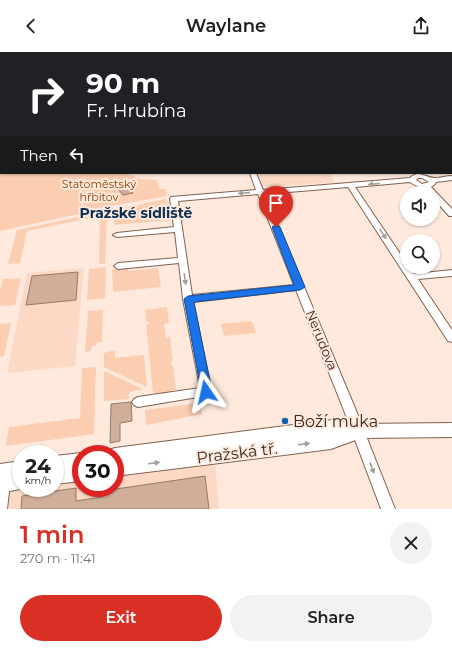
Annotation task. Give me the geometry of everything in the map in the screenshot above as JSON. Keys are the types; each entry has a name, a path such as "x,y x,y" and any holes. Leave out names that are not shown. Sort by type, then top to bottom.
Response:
{"street":[{"path":"307,52 312,52"},
{"name":"Nerudova","path":"253,174 388,509"},
{"path":"138,402 206,392 188,299 174,199 351,186 414,176 418,184 452,178"},
{"path":"429,183 452,214"},
{"path":"351,186 452,338"},
{"path":"117,235 178,229"},
{"path":"118,266 183,260"},
{"path":"412,277 452,273"},
{"path":"188,299 300,287"},
{"name":"Pražská tř.","path":"124,455 332,427 358,432 452,430"},
{"name":"Pražská tř.","path":"124,467 331,441 358,432"},
{"path":"0,509 7,477"}],"shaded area":[{"path":"258,174 330,174 335,182 269,187 263,185"},
{"path":"169,202 172,221 160,222 158,203"},
{"path":"84,268 75,366 7,373 27,273"},
{"path":"215,463 219,509 0,509 0,490 12,490 12,497 64,497 64,482 72,480 72,497 124,497 124,474"}],"green space":[{"path":"0,174 77,174 83,213 0,231"},
{"name":"Statoměstský hřbitov","path":"78,174 128,174 140,179 157,180 159,189 166,189 167,196 84,211"},
{"path":"165,199 168,203 160,203 161,221 114,225 114,210"},
{"path":"107,211 105,264 99,264 100,216 27,231 20,263 8,264 17,230"},
{"path":"106,267 105,298 87,300 89,269"},
{"path":"128,268 128,271 158,268 161,287 113,292 112,269"},
{"path":"21,278 15,305 0,306 0,290 3,279"},
{"path":"167,307 169,323 164,324 166,338 170,337 173,361 171,361 171,365 173,366 176,390 172,390 173,395 160,396 153,392 146,325 149,324 149,322 146,322 145,310"},
{"path":"103,310 102,342 97,342 97,345 92,346 91,351 85,352 88,311"},
{"path":"252,321 256,333 224,336 221,324"},
{"path":"11,323 4,356 0,357 0,324"},
{"path":"115,350 115,358 144,355 147,387 104,367 104,353"},
{"path":"96,367 94,434 6,446 9,427 80,418 82,368"},
{"path":"104,371 141,388 141,391 136,390 129,393 129,399 104,401"},
{"path":"200,403 202,414 146,425 145,410"}],"building":[{"path":"126,181 133,193 123,195 114,184"},
{"path":"78,272 76,300 26,305 32,276"},
{"path":"131,402 132,421 120,423 120,441 110,443 111,404"},
{"path":"205,476 209,509 21,509 22,497 64,497 64,490 72,489 72,497 76,497 76,501 102,497 124,497 124,488"}],"place":[{"name":"Boží muka","path":"285,421"}],"district":[{"name":"Pražské sídliště","path":"136,213"}],"route":[{"path":"206,392 188,299 300,287 276,227"}]}
